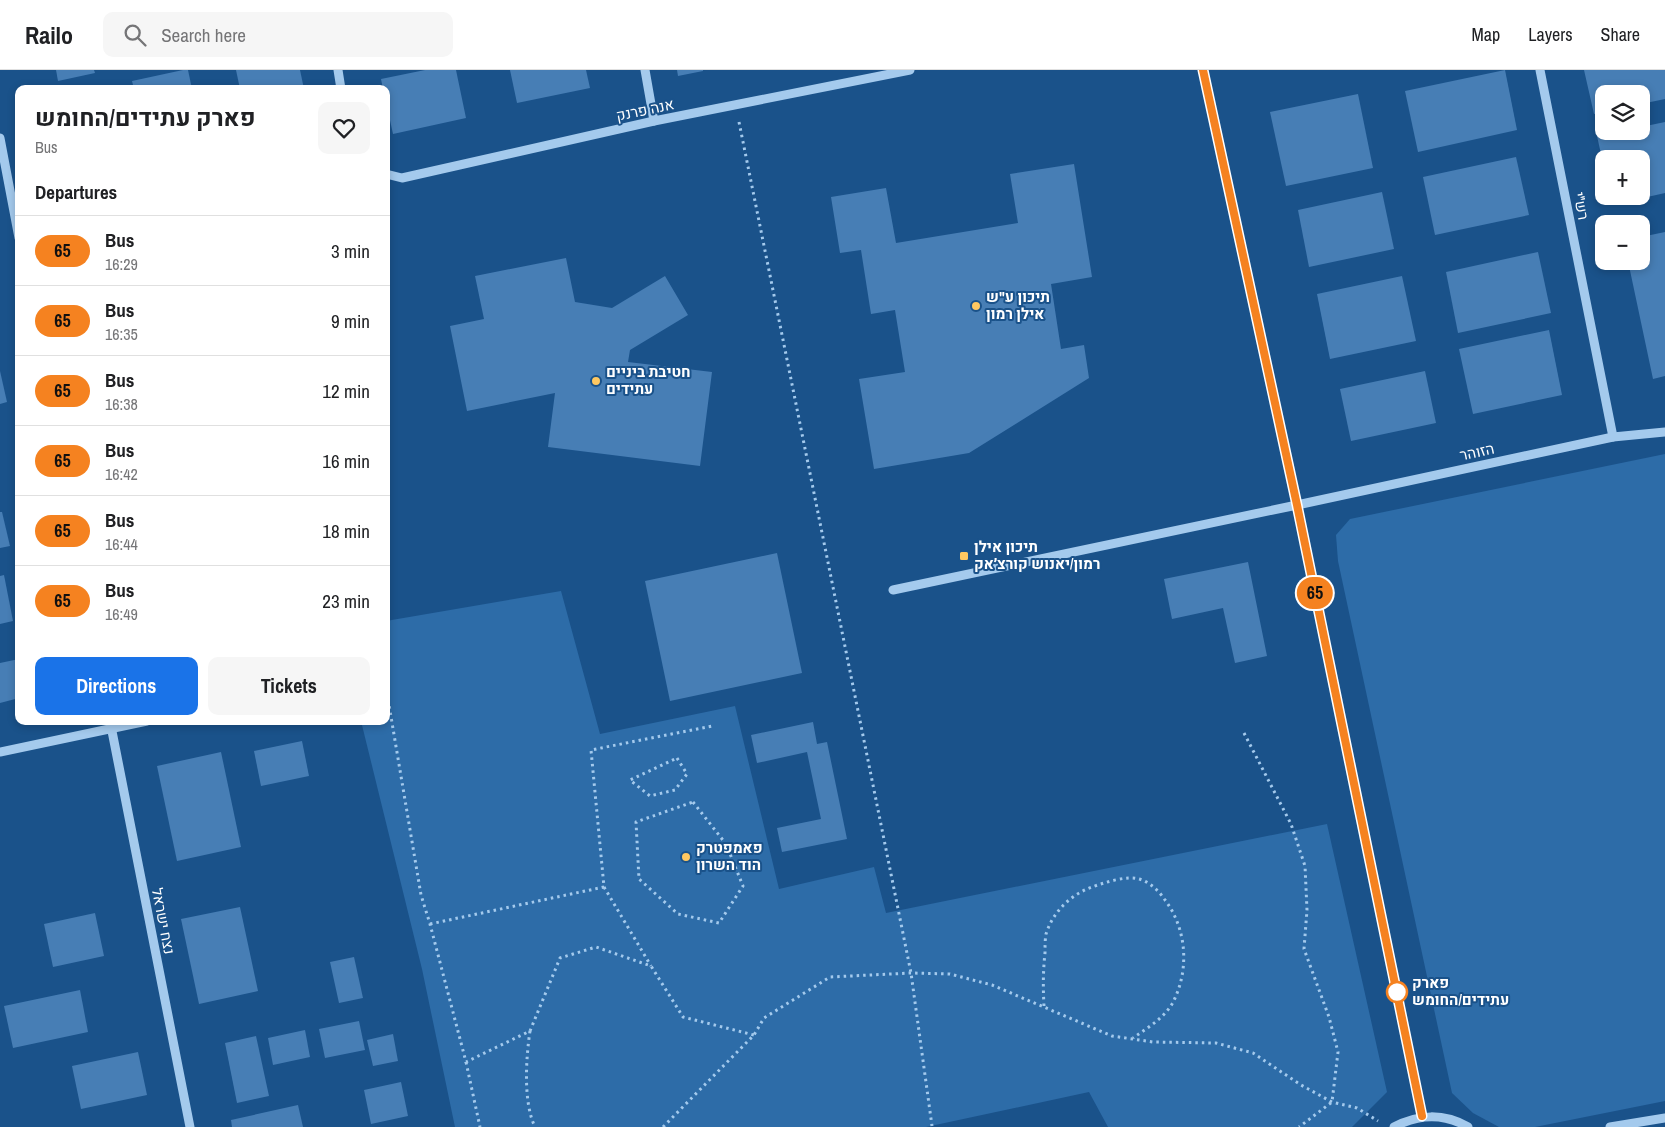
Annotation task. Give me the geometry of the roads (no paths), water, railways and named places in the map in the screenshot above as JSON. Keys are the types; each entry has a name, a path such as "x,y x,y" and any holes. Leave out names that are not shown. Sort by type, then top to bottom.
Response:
{"street":[{"path":"338,70 340,85"},
{"path":"645,70 654,121"},
{"name":"אנה פרנק","path":"390,175 402,178 654,121 910,70"},
{"path":"1203,70 1297,505 1422,1116"},
{"name":"רש\"י","path":"1540,70 1613,436"},
{"path":"0,138 15,217"},
{"name":"הזוהר","path":"893,590 1613,436 1665,432"},
{"path":"0,752 111,725"},
{"name":"נצח ישראל","path":"111,725 190,1127"},
{"path":"1394,1127 1405,1121 1422,1116 1441,1117 1459,1122 1468,1127"},
{"path":"1610,1127 1665,1118"}],"place":[{"name":"תיכון ע\"ש אילן רמון","path":"976,306"},
{"name":"חטיבת ביניים עתידים","path":"596,381"},
{"name":"תיכון אילן רמון/יאנוש קורצ׳אק","path":"964,556"},
{"name":"פאמפטרק הוד השרון","path":"686,857"},
{"name":"פארק עתידים/החומש","path":"1397,992"}]}
